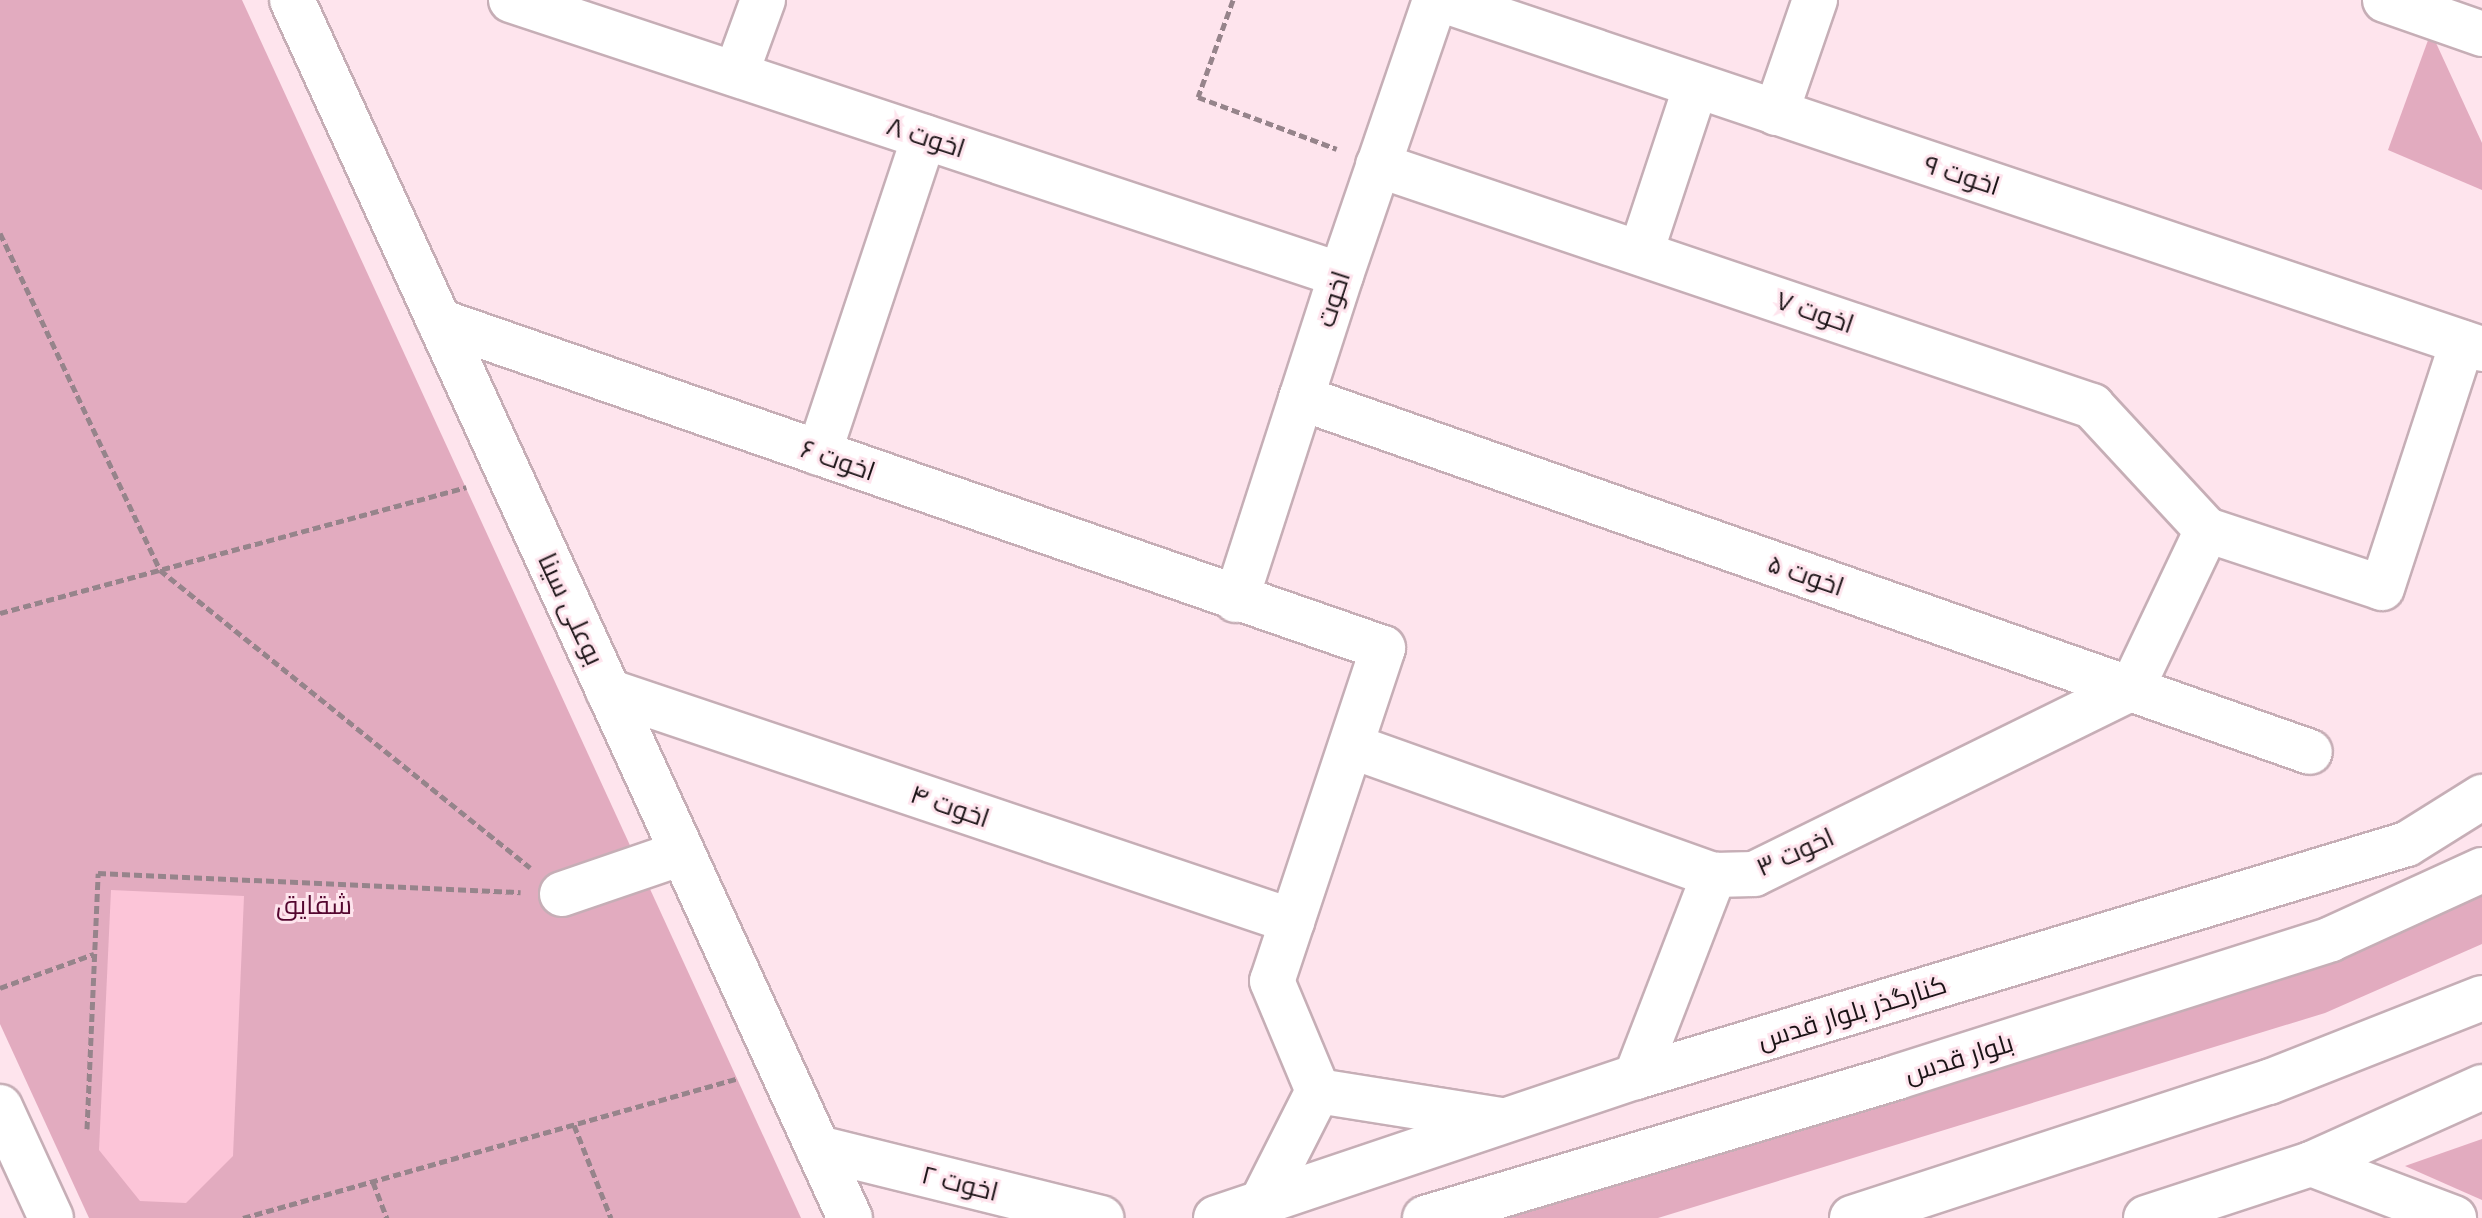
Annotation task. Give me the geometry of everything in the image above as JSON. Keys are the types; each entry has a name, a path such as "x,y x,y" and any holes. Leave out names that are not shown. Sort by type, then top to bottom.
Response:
{"street":[{"name":"بوعلی سینا","path":"292,0 850,1218"},
{"name":"اخوت ۸","path":"511,0 1341,275"},
{"path":"736,74 763,0"},
{"name":"اخوت","path":"1236,600 1341,275 1435,0"},
{"name":"اخوت ۹","path":"1442,0 2472,346"},
{"path":"1776,113 1815,0"},
{"path":"2385,0 2482,34"},
{"path":"1641,252 1696,86"},
{"path":"819,453 924,137"},
{"name":"اخوت ۷","path":"1378,165 2092,406 2207,530"},
{"name":"اخوت ۶","path":"439,321 1236,600 1383,648 1351,746"},
{"path":"2132,688 2207,530 2382,588 2472,346"},
{"name":"اخوت ۵","path":"1301,398 2310,752"},
{"name":"اخوت ۳","path":"1351,746 1714,875 1754,874 2132,688"},
{"name":"اخوت ۴","path":"608,691 1292,921"},
{"path":"1262,1202 1318,1091 1272,981 1351,746"},
{"name":"کنارگذر بلوار قدس","path":"1216,1218 1636,1077 2407,844 2482,797"},
{"path":"562,894 682,853"},
{"name":"بلوار قدس","path":"1425,1218 1971,1054 2331,939 2482,870"},
{"path":"1636,1077 1714,875"},
{"path":"1852,1218 2269,1082 2482,998"},
{"path":"2146,1218 2311,1164 2482,1087"},
{"path":"1318,1091 1509,1121"},
{"path":"0,1107 51,1218"},
{"name":"اخوت ۲","path":"818,1148 1101,1218"},
{"path":"2311,1164 2454,1218"}],"path":[{"path":"1233,0 1198,97 1378,165"},
{"path":"0,233 160,570 562,894"},
{"path":"0,613 510,475"},
{"path":"87,1129 98,873 562,894"},
{"path":"0,988 94,954"},
{"path":"243,1218 780,1067"},
{"path":"574,1125 611,1218"},
{"path":"373,1182 387,1218"}],"green space":[{"name":"شقایق","path":"0,0 242,0 801,1218 89,1218 0,1024"},
{"path":"2431,32 2482,143 2482,190 2388,150"},
{"path":"2482,894 2482,944 2325,1013 1658,1218 1466,1218 2354,954"},
{"path":"2482,1139 2482,1200 2405,1166"}],"building":[{"path":"111,890 244,896 233,1156 186,1203 140,1201 99,1150"}]}
